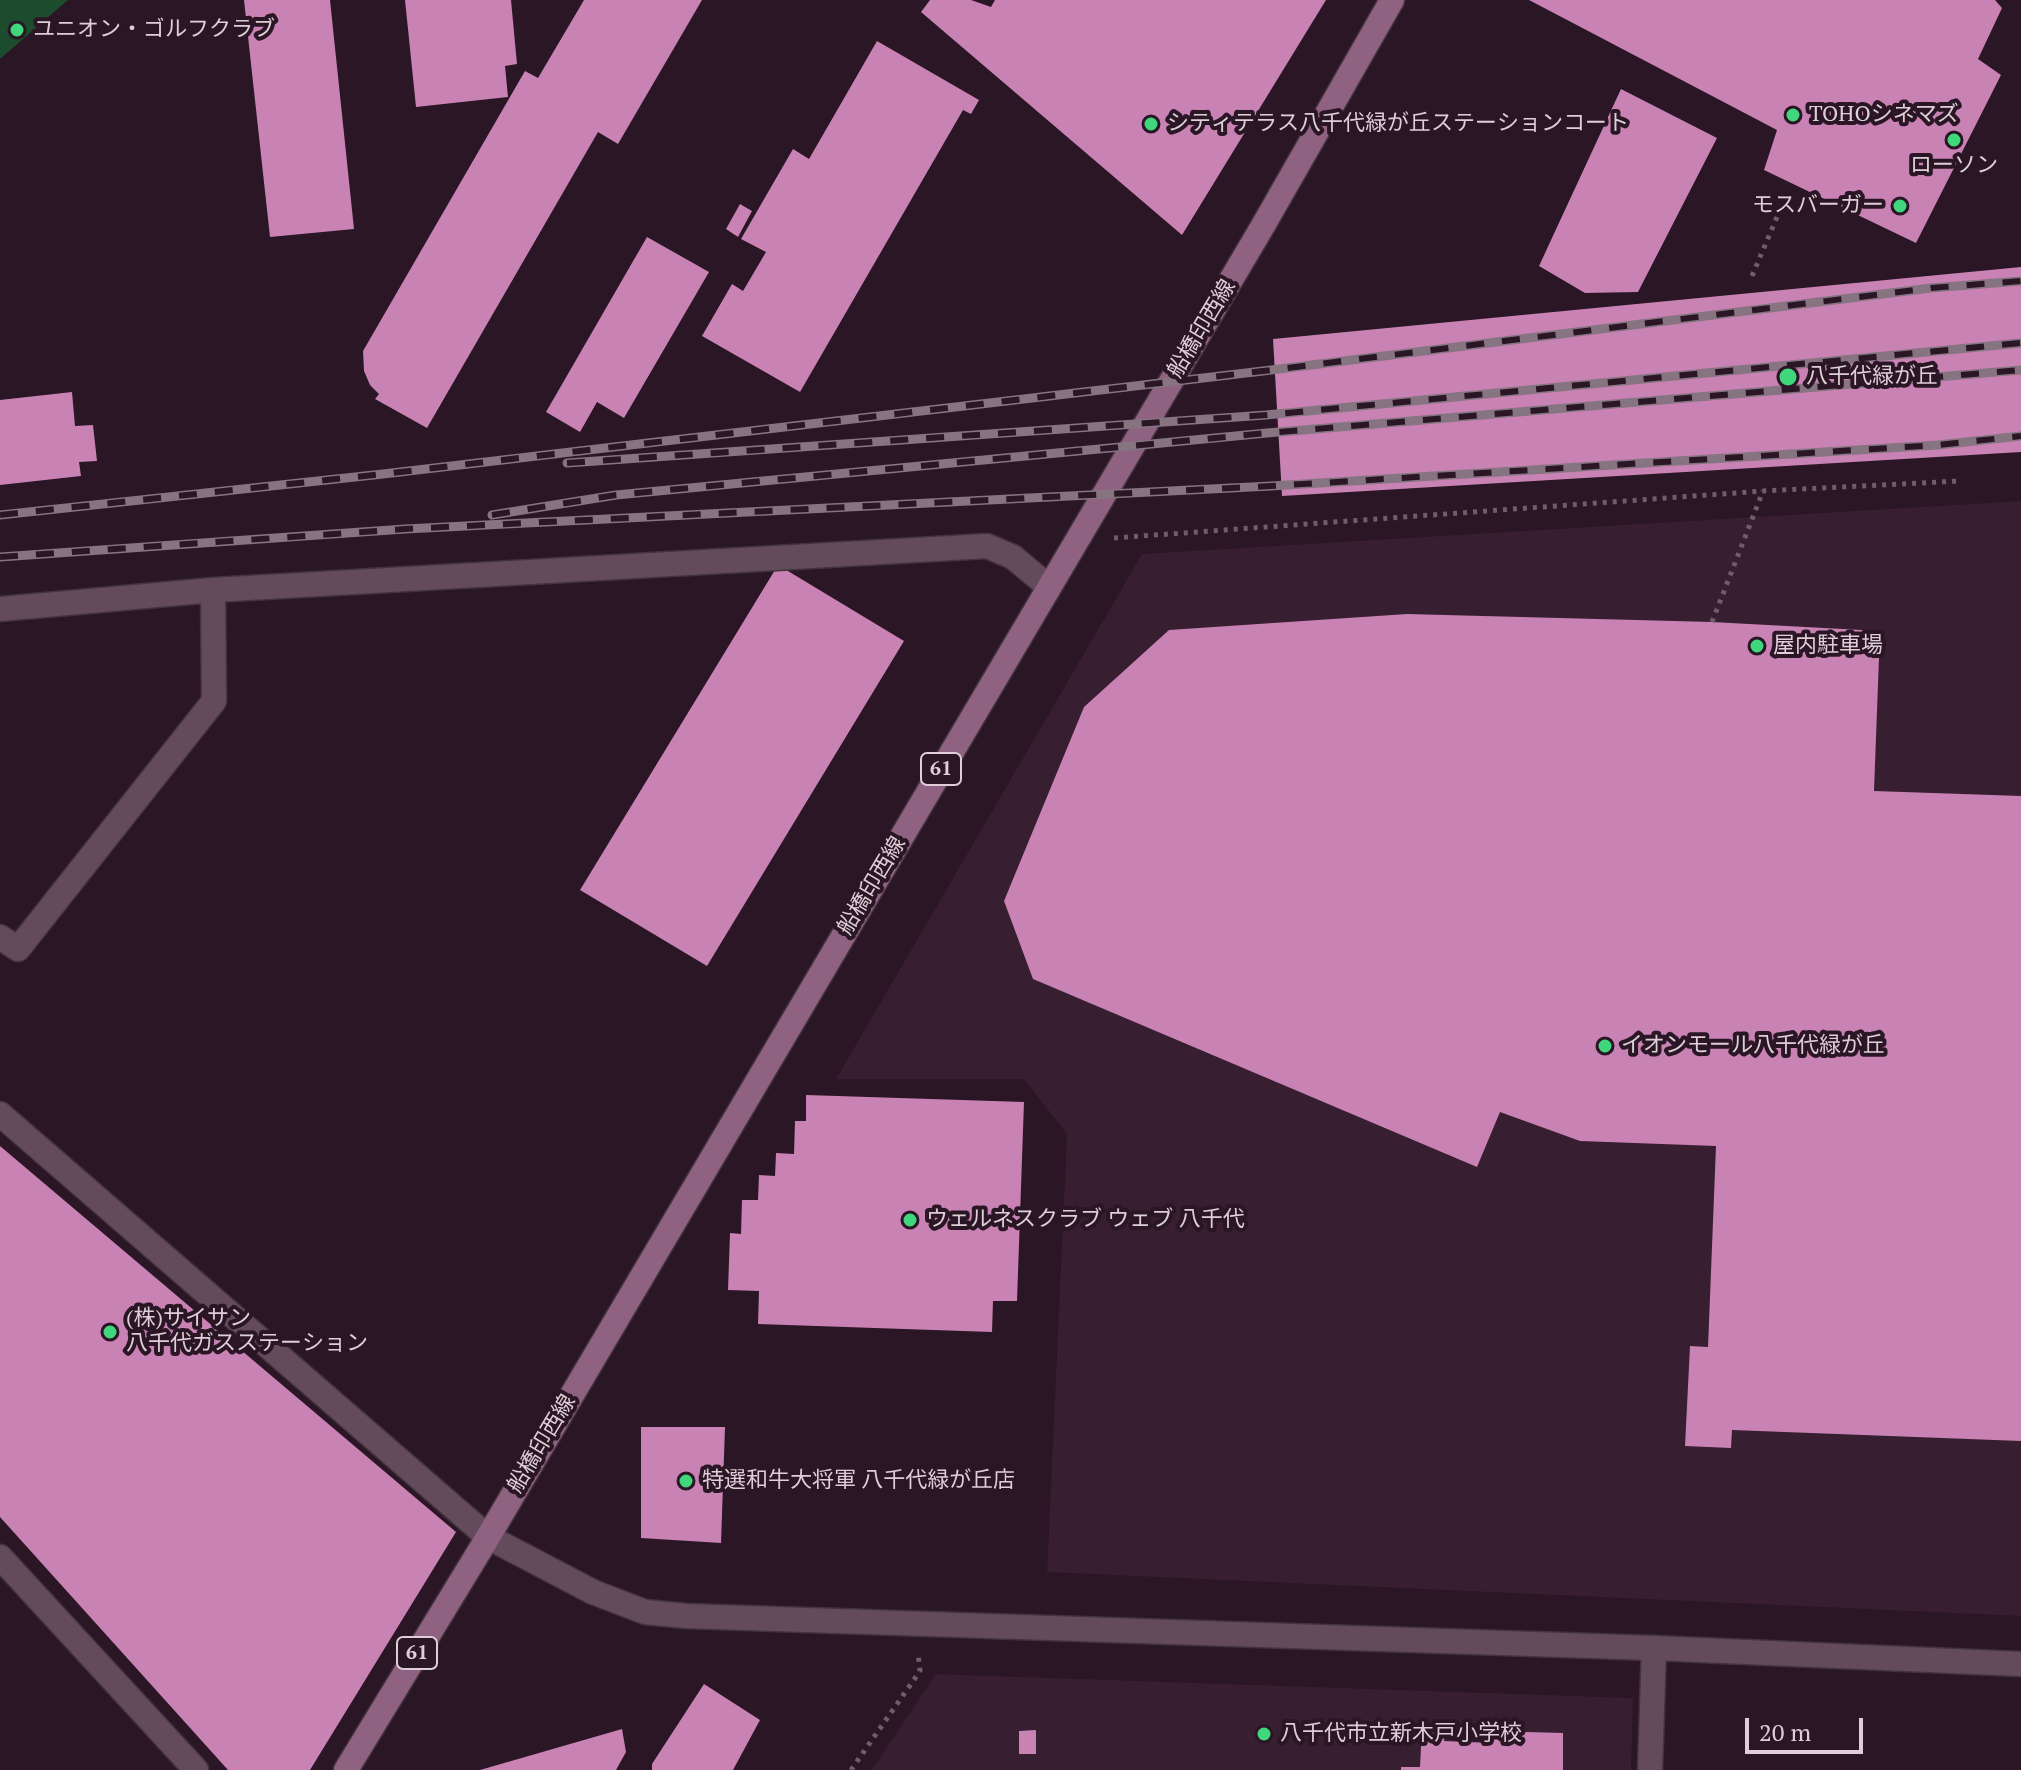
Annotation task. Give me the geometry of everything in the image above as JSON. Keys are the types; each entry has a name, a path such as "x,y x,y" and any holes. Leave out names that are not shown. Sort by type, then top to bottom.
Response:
{"main road":[{"name":"船橋印西線","path":"346,1770 488,1537 1264,224 1392,0"}],"street":[{"path":"0,609 213,590 987,546 1013,557 1049,587"},
{"path":"0,937 18,949 214,701 213,590"},
{"path":"0,1114 488,1537 593,1592 645,1612 917,1625 1654,1648 2021,1664"},
{"path":"0,1557 196,1770"},
{"path":"1650,1770 1654,1648"}],"path":[{"path":"1752,276 1777,217"},
{"path":"1077,540 1763,491 1959,481"},
{"path":"1712,622 1763,491"},
{"path":"851,1770 920,1671 917,1625"}],"shaded area":[{"name":"イオンモール八千代緑が丘","path":"2021,501 2021,1616 1047,1572 1067,1134 1024,1079 836,1079 1142,554"},
{"name":"八千代市立新木戸小学校","path":"936,1674 1633,1698 1631,1770 872,1770"}],"green space":[{"name":"ユニオン・ゴルフクラブ","path":"0,0 68,0 0,59"}],"building":[{"path":"244,0 330,0 354,229 270,237"},
{"path":"405,0 511,0 517,64 505,66 508,97 416,107"},
{"path":"584,0 702,0 618,144 598,132 427,428 375,399 379,394 370,385 364,371 363,351 525,71 538,78"},
{"name":"シティテラス八千代緑が丘ステーションコート","path":"930,0 971,0 991,7 995,0 1326,0 1182,235 921,12"},
{"path":"1529,0 1995,0 2002,8 1978,59 2001,75 1916,243 1764,170 1777,130"},
{"path":"877,41 979,100 971,114 963,110 800,392 702,336 732,284 743,291 766,252 741,239 793,149 809,159"},
{"path":"1621,89 1717,138 1638,292 1585,293 1539,266"},
{"path":"740,204 752,211 738,237 726,229"},
{"path":"647,237 709,272 624,418 597,402 580,432 546,412"},
{"path":"2021,267 2021,452 1282,496 1273,339"},
{"path":"72,392 75,426 93,425 97,461 79,462 81,476 0,485 0,400"},
{"path":"778,565 904,641 707,966 580,890"},
{"name":"イオンモール八千代緑が丘","path":"1407,614 1712,622 1880,631 1874,791 2021,796 2021,1441 1732,1430 1731,1448 1685,1446 1690,1346 1708,1347 1716,1146 1580,1141 1500,1112 1477,1167 1033,979 1004,901 1084,707 1169,630"},
{"path":"806,1095 1024,1102 1017,1301 993,1301 992,1332 758,1324 759,1291 728,1290 730,1233 741,1234 742,1200 758,1200 759,1175 775,1176 776,1153 794,1154 795,1121 806,1121"},
{"name":"(株)サイサン 八千代ガスステーション","path":"0,1146 456,1532 310,1770 228,1770 0,1517"},
{"path":"641,1427 725,1427 721,1543 641,1538"},
{"path":"704,1684 760,1720 733,1770 652,1770 652,1764"},
{"path":"1422,1728 1445,1729 1444,1741 1491,1743 1491,1731 1563,1733 1563,1770 1401,1770 1401,1767 1420,1767"},
{"path":"622,1729 626,1752 616,1770 480,1770"},
{"path":"1036,1730 1036,1754 1019,1754 1019,1731"}],"railway":[{"path":"0,515 383,474 1263,371 1931,288 2021,281"},
{"path":"567,463 1266,415 2021,343"},
{"path":"492,515 616,495 1267,433 2021,370"},
{"path":"0,557 405,529 1271,486 1938,445 2021,436"}],"place":[{"name":"ユニオン・ゴルフクラブ","path":"17,30"},
{"name":"TOHOシネマズ","path":"1793,115"},
{"name":"シティテラス八千代緑が丘ステーションコート","path":"1151,124"},
{"name":"ローソン","path":"1954,140"},
{"name":"モスバーガー","path":"1900,206"},
{"name":"八千代緑が丘","path":"1788,377"},
{"name":"屋内駐車場","path":"1757,646"},
{"name":"イオンモール八千代緑が丘","path":"1605,1046"},
{"name":"ウェルネスクラブ ウェブ 八千代","path":"910,1220"},
{"name":"(株)サイサン 八千代ガスステーション","path":"110,1332"},
{"name":"特選和牛大将軍 八千代緑が丘店","path":"686,1481"},
{"name":"八千代市立新木戸小学校","path":"1264,1734"}]}
